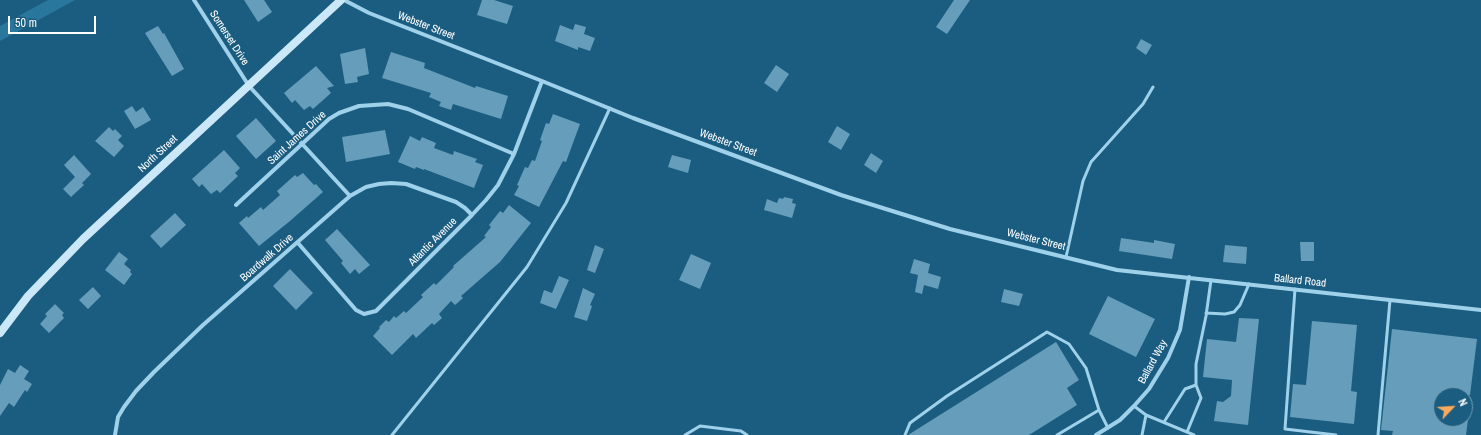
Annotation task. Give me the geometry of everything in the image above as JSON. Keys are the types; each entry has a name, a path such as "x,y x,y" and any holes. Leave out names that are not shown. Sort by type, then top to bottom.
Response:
{"main road":[{"name":"North Street","path":"0,334 28,296 83,238 343,0"}],"street":[{"name":"Somerset Drive","path":"194,0 248,86 350,196"},
{"name":"Webster Street","path":"343,0 369,13 610,108 841,195 950,228 1118,270"},
{"name":"Atlantic Avenue","path":"298,242 356,310 364,314 369,314 379,309 472,215 498,185 514,154 542,80"},
{"name":"Saint James Drive","path":"236,205 329,119 338,113 359,106 388,104 408,109 514,154"},
{"name":"Boardwalk Drive","path":"114,435 118,417 124,407 133,394 154,372 203,325 350,196 366,187 379,184 406,184 456,202 472,215"},
{"name":"Ballard Road","path":"1118,270 1481,310"},
{"name":"Ballard Way","path":"1096,435 1120,420 1134,406 1149,389 1168,358 1180,330 1189,277"}],"lane":[{"path":"1066,257 1083,181 1091,162 1143,104 1153,87"},
{"path":"392,435 527,267 566,203 610,108"},
{"path":"1187,432 1200,398 1196,384 1196,364 1211,280"},
{"path":"1206,313 1225,314 1234,312 1240,305 1249,284"},
{"path":"1295,289 1285,428 1336,435"},
{"path":"1378,435 1390,300"},
{"path":"905,435 910,422 947,396 1047,332 1070,344 1086,368 1099,410 1108,428"},
{"path":"1164,422 1185,389 1196,384"},
{"path":"1134,406 1146,415 1194,435"},
{"path":"1057,435 1099,410"},
{"path":"1142,435 1146,415"},
{"path":"685,435 700,426 741,431 747,435"}],"shaded area":[{"path":"48,0 75,0 0,41 0,26"}],"building":[{"path":"244,0 264,0 272,12 258,22"},
{"path":"482,0 494,0 513,6 507,24 477,15"},
{"path":"954,0 970,0 947,34 936,27"},
{"path":"575,24 586,27 584,34 595,38 590,51 578,47 578,50 555,41 560,25 573,30"},
{"path":"158,26 163,34 164,33 184,69 172,76 145,33"},
{"path":"1141,39 1152,45 1146,55 1136,48"},
{"path":"365,48 369,74 357,77 358,82 345,84 340,54"},
{"path":"391,52 425,63 424,68 475,88 476,86 508,96 501,119 453,104 451,110 439,106 441,102 429,97 431,93 382,78"},
{"path":"776,65 789,74 777,92 764,83"},
{"path":"316,66 334,86 327,88 331,93 313,109 310,106 304,110 295,100 292,103 284,93"},
{"path":"132,106 136,112 143,107 151,120 135,129 124,111"},
{"path":"553,114 580,124 566,162 563,161 539,207 514,195 519,186 517,185 525,167 528,168 532,160 535,161 546,123 549,124"},
{"path":"256,118 276,141 256,159 236,136"},
{"path":"837,126 850,134 841,150 828,142"},
{"path":"109,127 113,131 115,129 122,136 118,140 124,146 114,157 95,141"},
{"path":"385,130 390,154 346,162 342,137"},
{"path":"410,136 420,141 422,137 436,143 434,148 453,155 454,151 477,159 475,162 483,165 474,188 424,169 416,167 415,169 398,162"},
{"path":"224,150 240,168 235,173 238,176 220,193 217,190 211,194 202,184 199,187 192,179"},
{"path":"871,153 883,161 876,173 864,165"},
{"path":"74,155 91,174 82,183 84,185 71,197 63,189 75,177 64,165"},
{"path":"672,155 691,160 688,173 668,167"},
{"path":"303,173 323,192 259,246 239,223 247,216 248,218 261,207 263,210 280,195 277,191 295,175 297,177"},
{"path":"784,197 793,199 792,203 796,204 792,218 764,210 767,199 777,203 779,198 783,199"},
{"path":"509,205 531,223 500,262 461,296 463,298 455,305 451,301 439,314 442,318 434,325 432,323 416,338 413,334 392,355 373,336 380,328 379,327 386,320 389,322 394,316 396,318 404,311 406,313 423,297 421,295 434,283 436,285 454,267 453,266 486,237 484,236 491,227 489,225 500,211 503,213"},
{"path":"175,213 186,225 161,248 150,236"},
{"path":"337,229 370,265 359,274 355,269 350,274 341,263 343,261 325,240"},
{"path":"1121,238 1154,243 1154,240 1175,244 1172,259 1119,251"},
{"path":"1300,242 1314,242 1314,261 1301,261"},
{"path":"595,245 604,249 595,273 587,270"},
{"path":"1225,245 1247,247 1246,264 1223,262"},
{"path":"119,252 128,259 124,264 131,270 130,272 132,274 124,285 105,270"},
{"path":"691,254 711,263 700,289 679,280"},
{"path":"914,259 930,264 928,273 941,277 938,289 924,285 922,294 915,292 918,275 910,273"},
{"path":"290,269 313,293 296,310 273,286"},
{"path":"559,276 569,280 556,309 540,303 544,290 552,293"},
{"path":"93,287 101,296 88,309 79,300"},
{"path":"583,288 595,294 590,305 592,306 587,321 574,317"},
{"path":"1004,289 1023,294 1019,306 1001,302"},
{"path":"1108,296 1155,319 1136,357 1089,334"},
{"path":"55,304 64,313 62,315 64,318 49,333 40,324 47,316 45,314"},
{"path":"1239,318 1259,319 1248,425 1214,421 1217,401 1223,402 1231,396 1232,380 1203,377 1207,339 1236,342"},
{"path":"1312,321 1357,325 1351,391 1357,392 1354,424 1290,417 1293,384 1306,385"},
{"path":"1392,329 1477,339 1471,387 1433,387 1433,427 1467,427 1466,435 1392,435 1393,431 1381,430"},
{"path":"1056,342 1079,380 1067,388 1077,405 1029,435 908,435"},
{"path":"20,365 29,371 24,379 32,384 27,392 25,390 14,407 9,403 0,416 0,385 8,369 15,373"}]}
